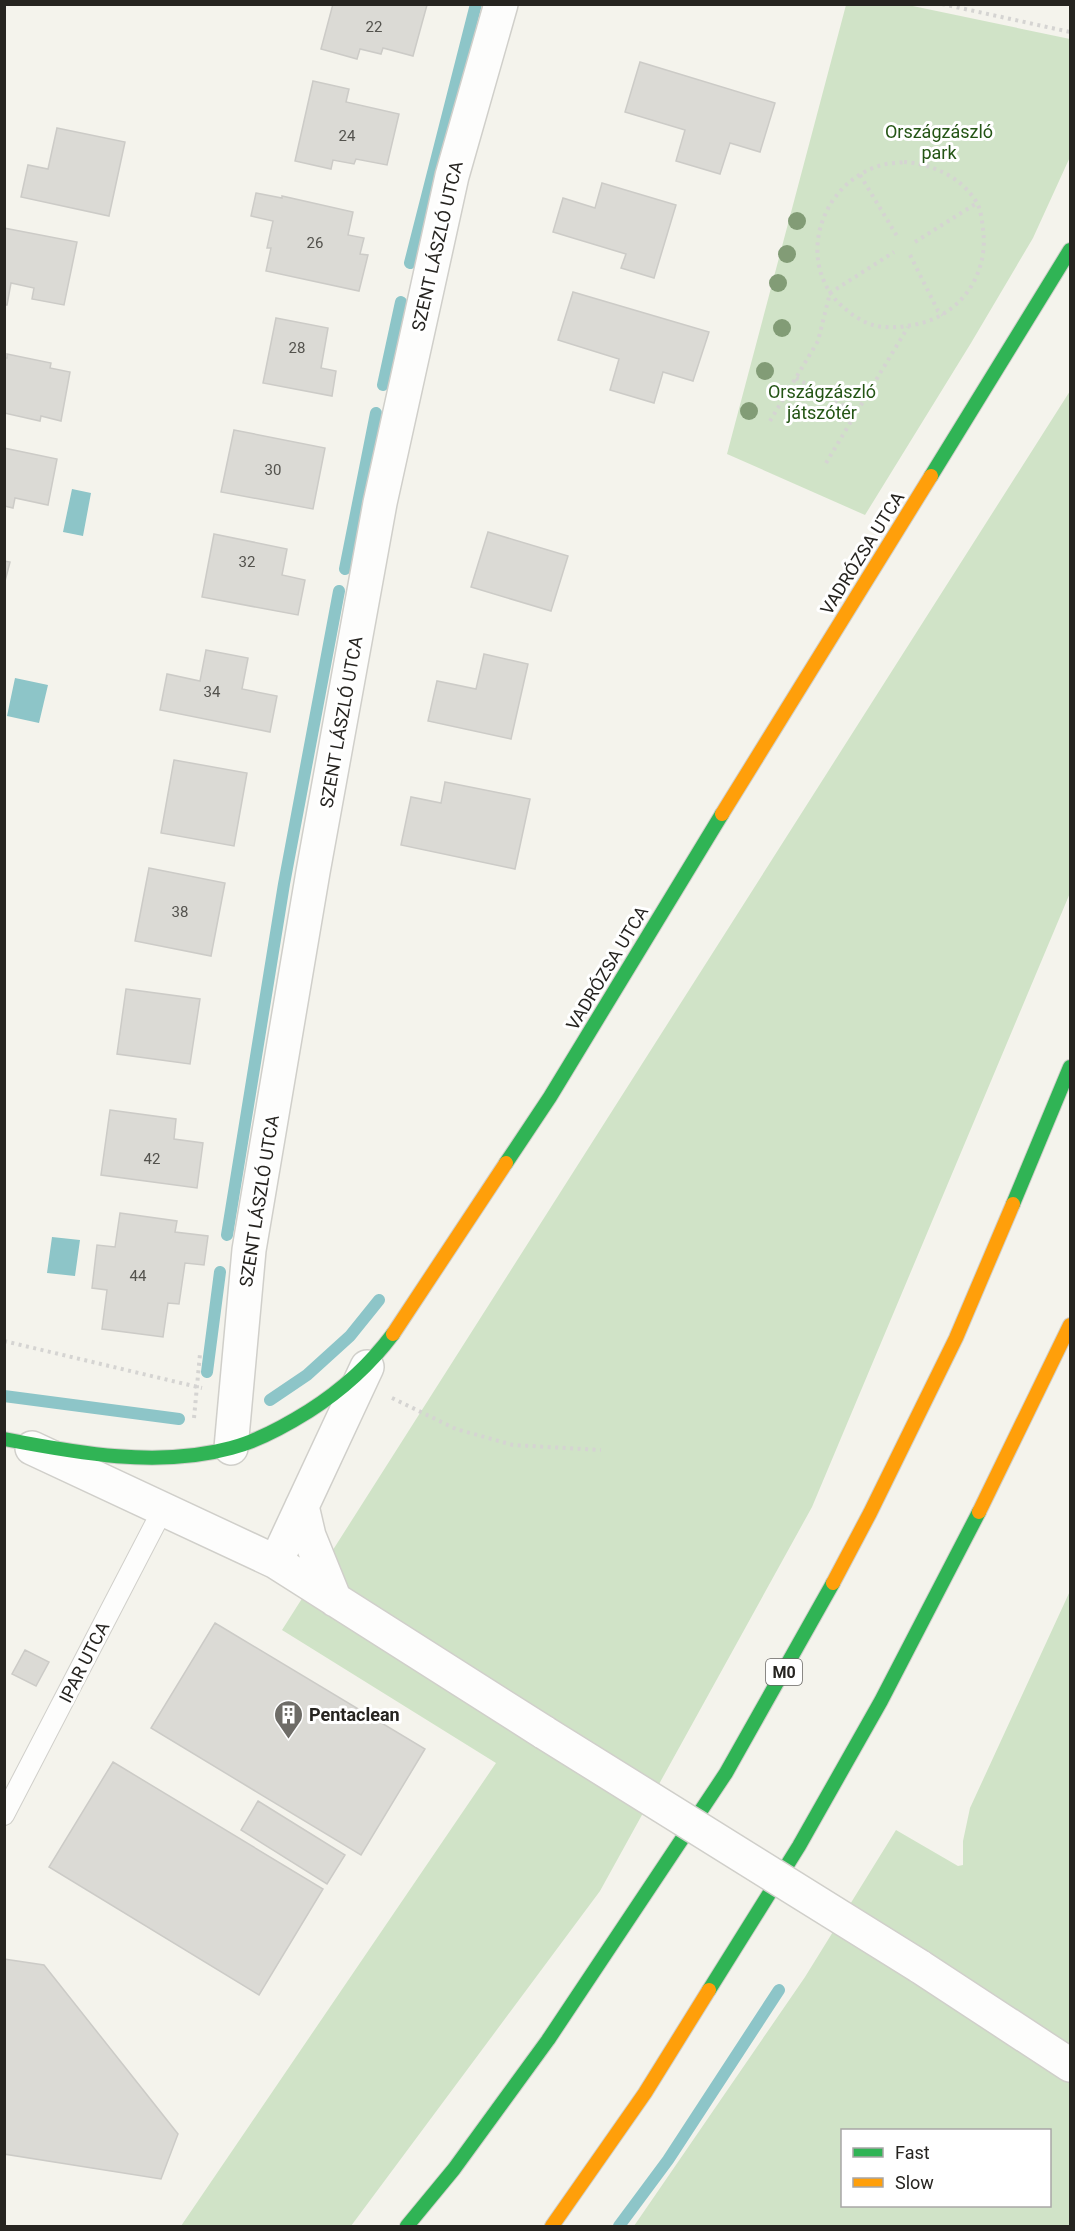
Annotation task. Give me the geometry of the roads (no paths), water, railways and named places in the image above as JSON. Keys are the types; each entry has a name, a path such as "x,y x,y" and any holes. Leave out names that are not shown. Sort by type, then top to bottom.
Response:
{"main road":[{"name":"VADRÓZSA UTCA","path":"12,1441 121,1456 178,1456 231,1448 272,1432 312,1410 363,1375 550,1097 690,865 1071,250"},
{"name":"M0","path":"407,2226 454,2169 554,2030 726,1773 870,1513 956,1338 1071,1067"},
{"path":"552,2226 645,2093 799,1846 881,1701 964,1543 1071,1325"}],"street":[{"name":"SZENT LÁSZLÓ UTCA","path":"231,1448 249,1250 313,872 380,503 452,176 501,4"},
{"path":"276,1562 363,1375"},
{"path":"12,1441 276,1562 919,1966 1071,2065"},
{"path":"302,1506 309,1536 335,1600"}],"lane":[{"name":"IPAR UTCA","path":"4,1815 163,1509"}],"water":[{"path":"72,489 91,493 83,536 63,532"},
{"path":"15,678 48,685 39,723 7,716"},
{"path":"52,1237 80,1240 75,1276 47,1273"}],"waterway":[{"path":"410,263 476,4"},
{"path":"383,385 401,302"},
{"path":"345,569 376,413"},
{"path":"227,1235 284,884 339,591"},
{"path":"207,1372 220,1272"},
{"path":"270,1400 307,1375 350,1336 379,1300"},
{"path":"4,1396 179,1419"},
{"path":"619,2226 668,2160 779,1990"}],"place":[{"name":"Pentaclean","path":"288,1740"}],"park label":[{"name":"Országzászló park","path":"939,141"},
{"name":"Országzászló játszótér","path":"822,401"}]}
